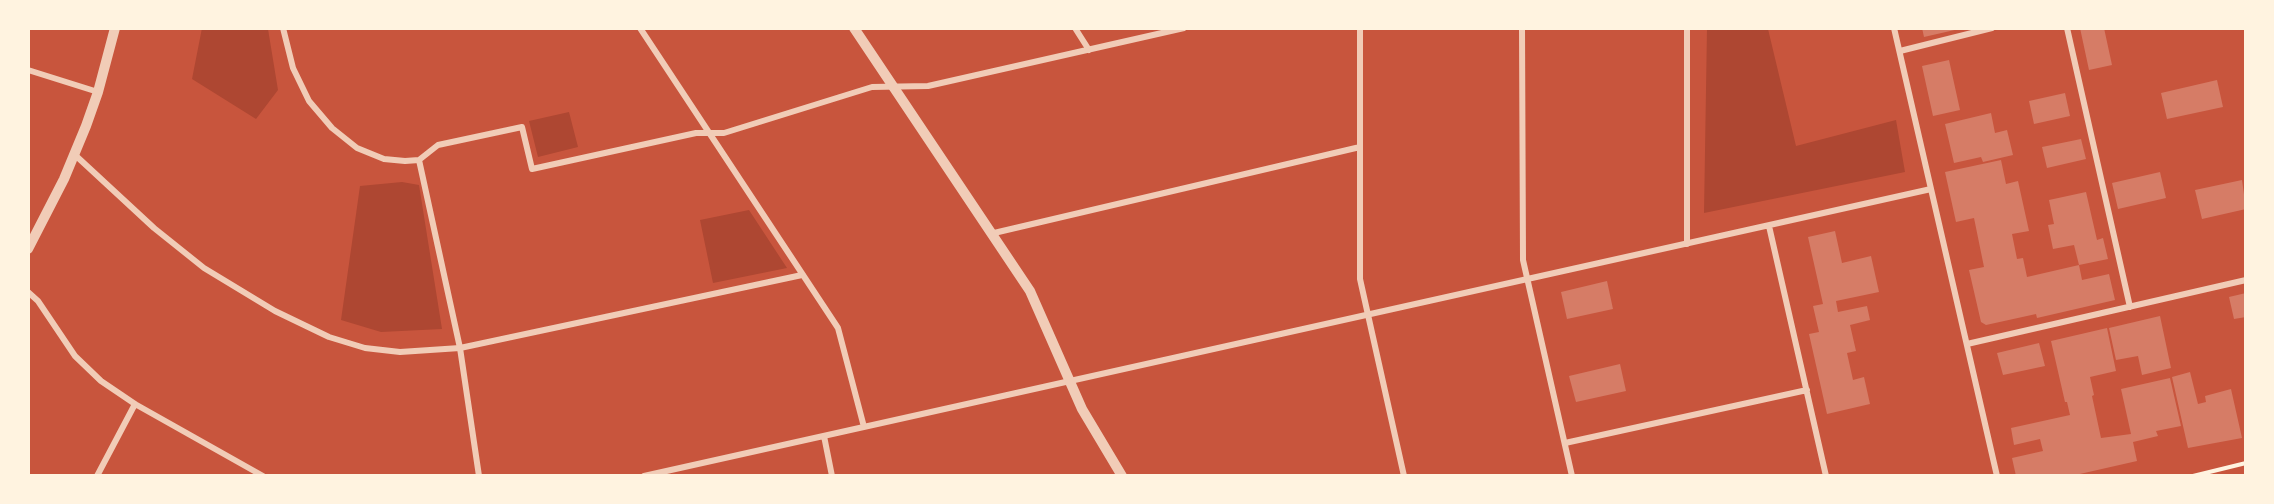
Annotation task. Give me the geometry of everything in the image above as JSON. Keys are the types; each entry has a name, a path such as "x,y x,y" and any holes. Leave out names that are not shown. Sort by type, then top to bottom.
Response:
{"street":[{"path":"28,249 74,154 98,92 115,28"},
{"path":"283,28 293,68 309,101 344,139 371,155 405,161 418,160 438,145 522,127 532,169 696,133 724,133 872,87 928,86 1184,28"},
{"path":"640,28 838,328 864,427"},
{"path":"854,28 1025,281 1040,310 1069,381 1097,437 1122,476"},
{"path":"1075,28 1089,50"},
{"path":"1360,28 1360,279 1404,475"},
{"path":"1521,28 1522,249 1572,476"},
{"path":"1687,28 1687,244"},
{"path":"1894,28 1997,476"},
{"path":"1900,51 1992,28"},
{"path":"2067,28 2130,307"},
{"path":"28,70 98,92"},
{"path":"994,233 1360,147"},
{"path":"74,154 178,249 238,291 329,337 365,348 400,352 460,348 802,275"},
{"path":"418,160 460,348 480,476"},
{"path":"644,476 1931,189"},
{"path":"1769,226 1826,476"},
{"path":"1967,345 2246,280"},
{"path":"28,292 38,301 64,342 101,381 135,404 262,476"},
{"path":"1565,443 1807,390"},
{"path":"97,476 135,404"},
{"path":"824,436 832,476"}],"path":[{"path":"2193,476 2246,463"}],"shaded area":[{"path":"202,28 268,29 278,90 256,119 192,79"},
{"path":"1707,28 1768,29 1796,146 1896,120 1905,172 1704,213"},
{"path":"569,112 578,147 538,157 529,121"},
{"path":"402,182 419,185 442,329 381,332 341,320 360,186"},
{"path":"749,210 787,268 713,283 700,220"}],"building":[{"path":"1922,28 1959,28 1959,29 1924,37"},
{"path":"2080,28 2104,28 2112,65 2089,70"},
{"path":"1949,60 1960,110 1933,116 1922,66"},
{"path":"2217,80 2223,107 2167,119 2161,93"},
{"path":"2065,93 2070,116 2034,124 2029,101"},
{"path":"1991,113 1995,133 2007,130 2013,155 1983,162 1981,157 1954,163 1945,124"},
{"path":"2081,139 2086,159 2047,168 2042,147"},
{"path":"2001,160 2006,184 2018,181 2029,231 2012,234 2017,259 2023,258 2027,277 2079,265 2082,280 2109,274 2115,300 2037,318 2036,314 1986,325 1981,322 1969,270 1984,267 1974,218 1956,222 1945,172"},
{"path":"2160,172 2166,198 2118,209 2112,183"},
{"path":"2242,180 2246,209 2202,219 2195,190"},
{"path":"2086,192 2097,240 2103,238 2108,259 2079,265 2074,245 2053,249 2048,225 2054,224 2049,200"},
{"path":"1835,231 1842,263 1871,256 1879,292 1836,301 1838,312 1867,306 1870,320 1850,325 1856,351 1847,353 1853,380 1864,377 1870,404 1827,414 1809,334 1819,332 1813,306 1823,304 1808,237"},
{"path":"1607,281 1613,309 1567,319 1561,292"},
{"path":"2246,293 2246,317 2234,319 2229,297"},
{"path":"2160,316 2171,368 2142,375 2138,356 2116,360 2109,328"},
{"path":"2107,328 2116,371 2090,377 2101,438 2131,434 2121,389 2170,378 2181,426 2156,431 2158,436 2133,442 2137,461 2071,476 2016,476 2012,458 2043,451 2040,439 2014,445 2011,428 2070,415 2051,341"},
{"path":"2039,343 2045,366 2003,375 1997,353"},
{"path":"1620,364 1626,391 1576,402 1569,376"},
{"path":"2190,372 2198,404 2206,402 2205,396 2231,389 2242,438 2188,448 2172,377"}]}
